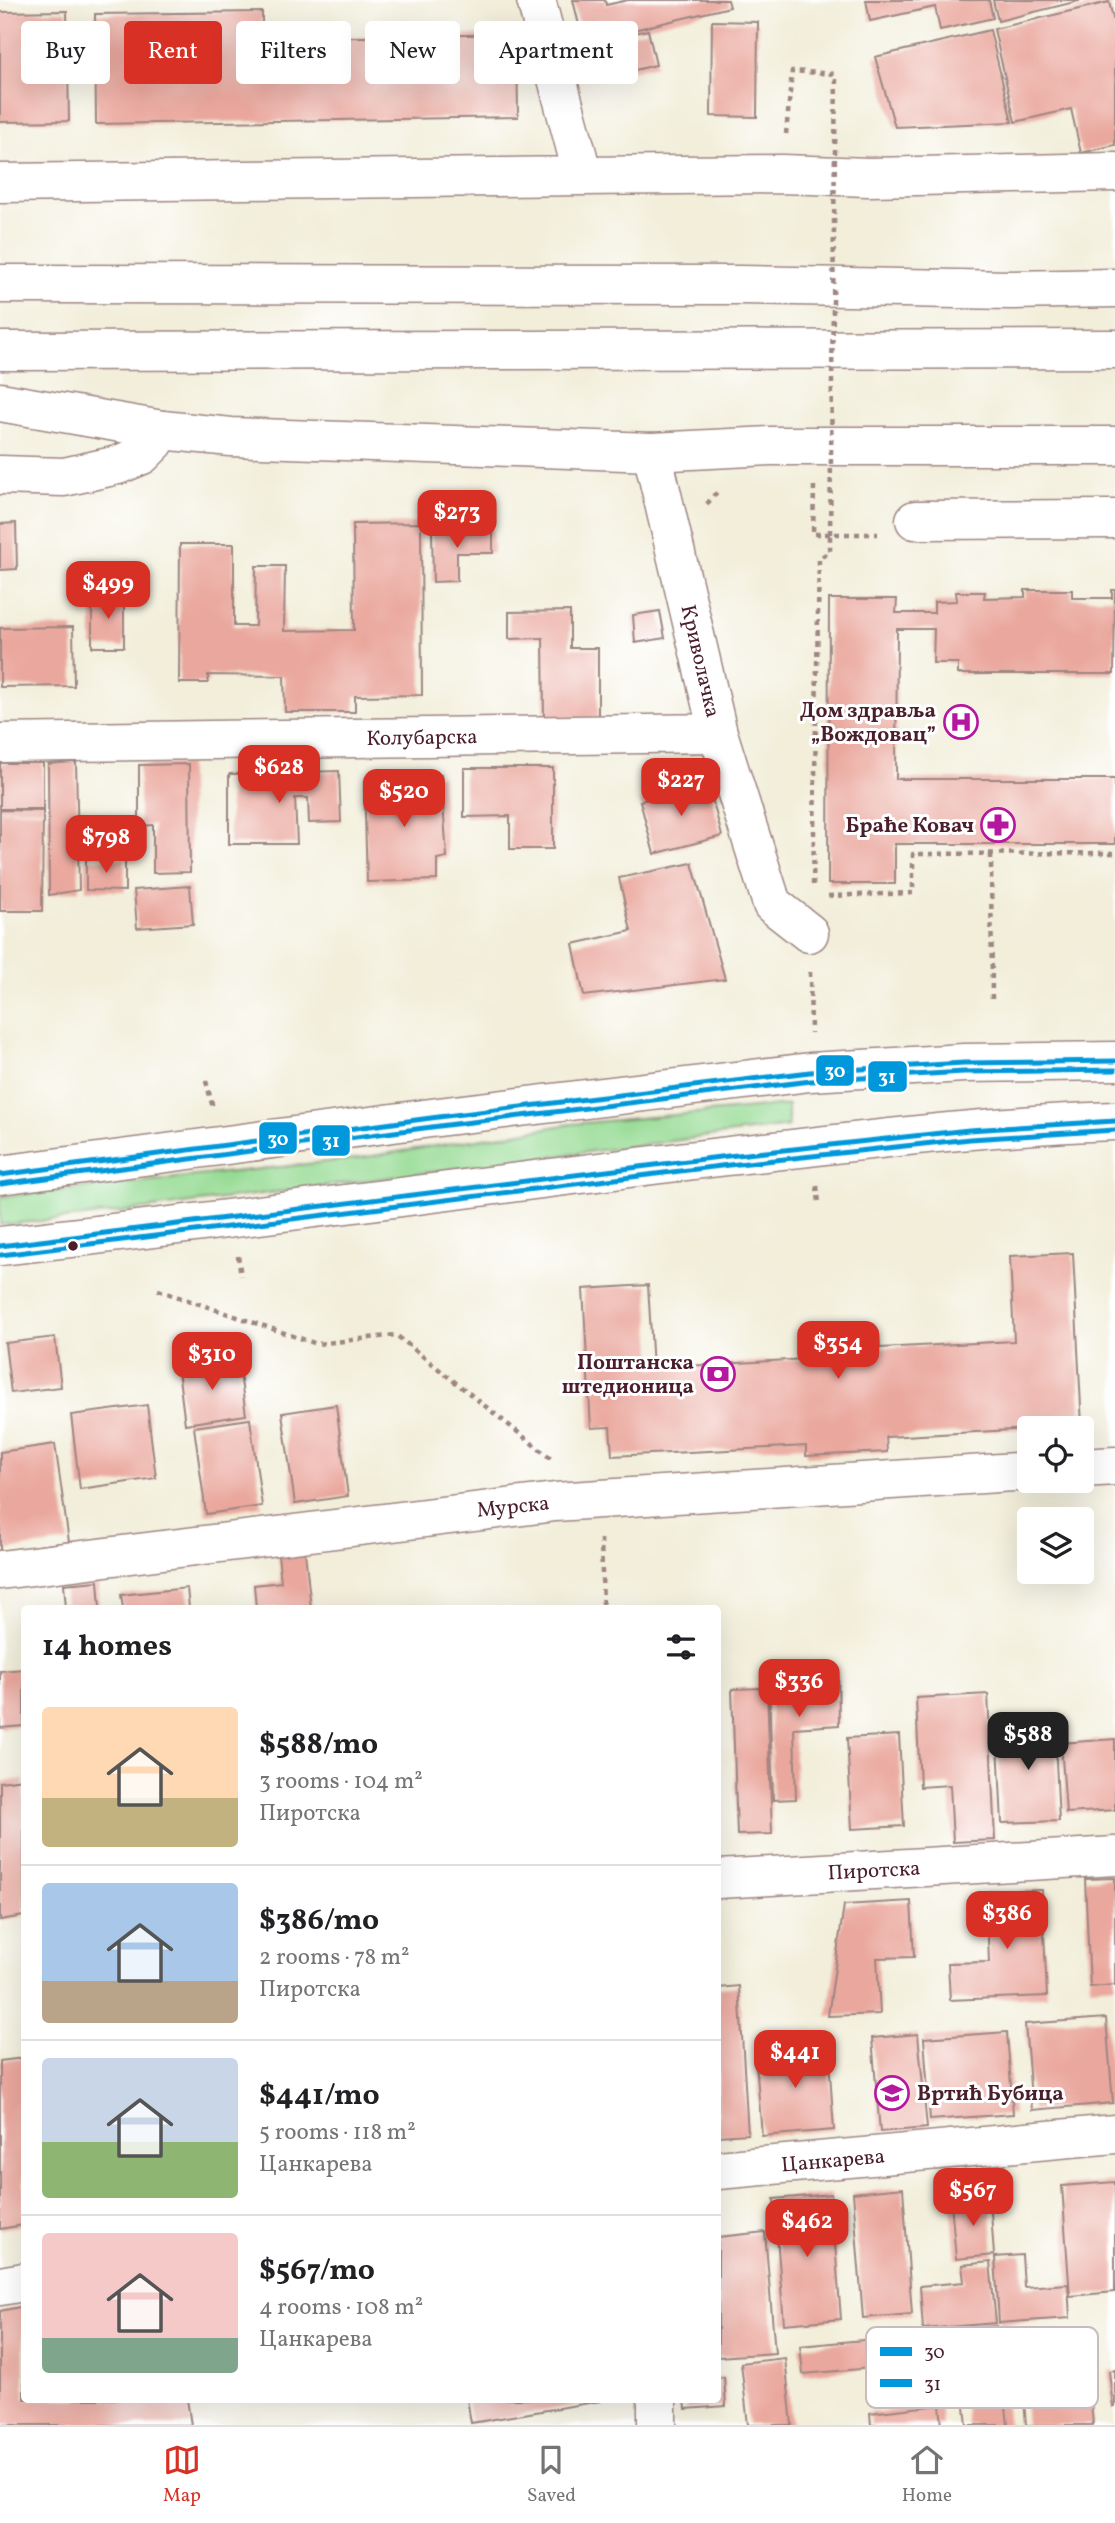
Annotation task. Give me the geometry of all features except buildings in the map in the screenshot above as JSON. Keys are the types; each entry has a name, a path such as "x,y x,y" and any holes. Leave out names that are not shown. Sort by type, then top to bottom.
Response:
{"main road":[{"path":"536,0 583,176"},
{"path":"0,183 782,174 869,177 1115,172"},
{"path":"0,284 739,285 1011,290 1115,288"},
{"path":"0,351 1115,349"},
{"path":"0,402 162,430 231,437 652,452 770,446 1115,446"},
{"path":"0,475 64,477 118,465 142,455 162,430"},
{"name":"Криволачка","path":"652,452 718,733 772,904 811,914"},
{"path":"903,527 1115,519"},
{"name":"Колубарска","path":"0,743 718,733"},
{"path":"0,1175 810,1072 964,1063 1115,1061"},
{"path":"0,1247 233,1220 510,1182 904,1136 1044,1123 1115,1121"},
{"path":"1094,1467 1115,1466"},
{"name":"Мурска","path":"0,1570 482,1509 600,1498 1017,1472"},
{"name":"Пиротска","path":"721,1879 1115,1856"},
{"name":"Цанкарева","path":"721,2170 1115,2134"},
{"path":"0,2286 21,2282"},
{"path":"657,2403 657,2425"}],"path":[{"path":"782,174 792,71 836,74 830,551 819,559 811,914"},
{"path":"814,477 813,534 903,527"},
{"path":"702,511 714,495 723,489"},
{"path":"825,896 913,893 913,854 1115,853"},
{"path":"992,854 992,1004"},
{"path":"158,1290 317,1344 396,1335 600,1498 603,1605"}],"green space":[{"path":"788,1105 788,1126 83,1217 0,1225 0,1197 354,1159 571,1124"}],"transit line":[{"name":"30","path":"0,1175 446,1116 810,1072 964,1063 1115,1061"},
{"name":"31","path":"1,1184 447,1125 811,1081 964,1072 1115,1070"},
{"name":"30","path":"0,1246 728,1156 969,1130 1115,1121"},
{"name":"31","path":"1,1255 729,1165 970,1139 1115,1130"}],"place":[{"name":"Дом здравља „Вождовац”","path":"961,722"},
{"name":"Браће Ковач","path":"998,825"},
{"name":"Поштанска штедионица","path":"718,1374"},
{"name":"Вртић Бубица","path":"892,2093"}]}
